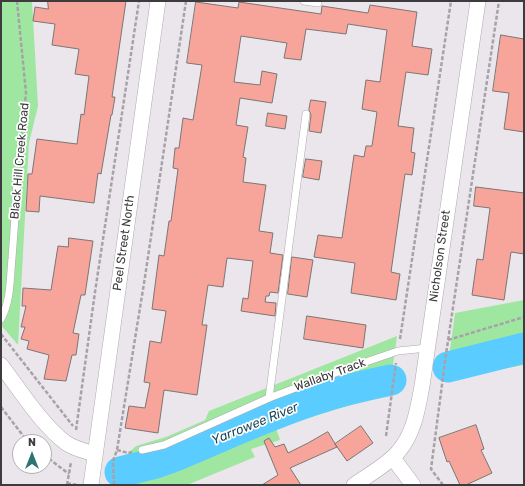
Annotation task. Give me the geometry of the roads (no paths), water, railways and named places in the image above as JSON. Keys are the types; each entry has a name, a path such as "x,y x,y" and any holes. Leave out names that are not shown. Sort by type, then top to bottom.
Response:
{"street":[{"name":"Peel Street North","path":"91,485 158,1"},
{"name":"Nicholson Street","path":"354,485 393,458 403,445 412,427 419,404 478,1"},
{"path":"1,365 38,415 67,443 94,461"},
{"path":"393,458 413,485"}],"lane":[{"path":"304,1 318,3"},
{"path":"269,398 306,114"},
{"name":"Black Hill Creek Road","path":"1,319 6,307 9,289 17,180"},
{"name":"Wallaby Track","path":"142,450 164,445 269,398 350,367 398,351 426,353"}],"waterway":[{"name":"Yarrowee River","path":"448,367 524,348"},
{"name":"Yarrowee River","path":"120,472 170,458 301,404 346,390 391,380"}]}
